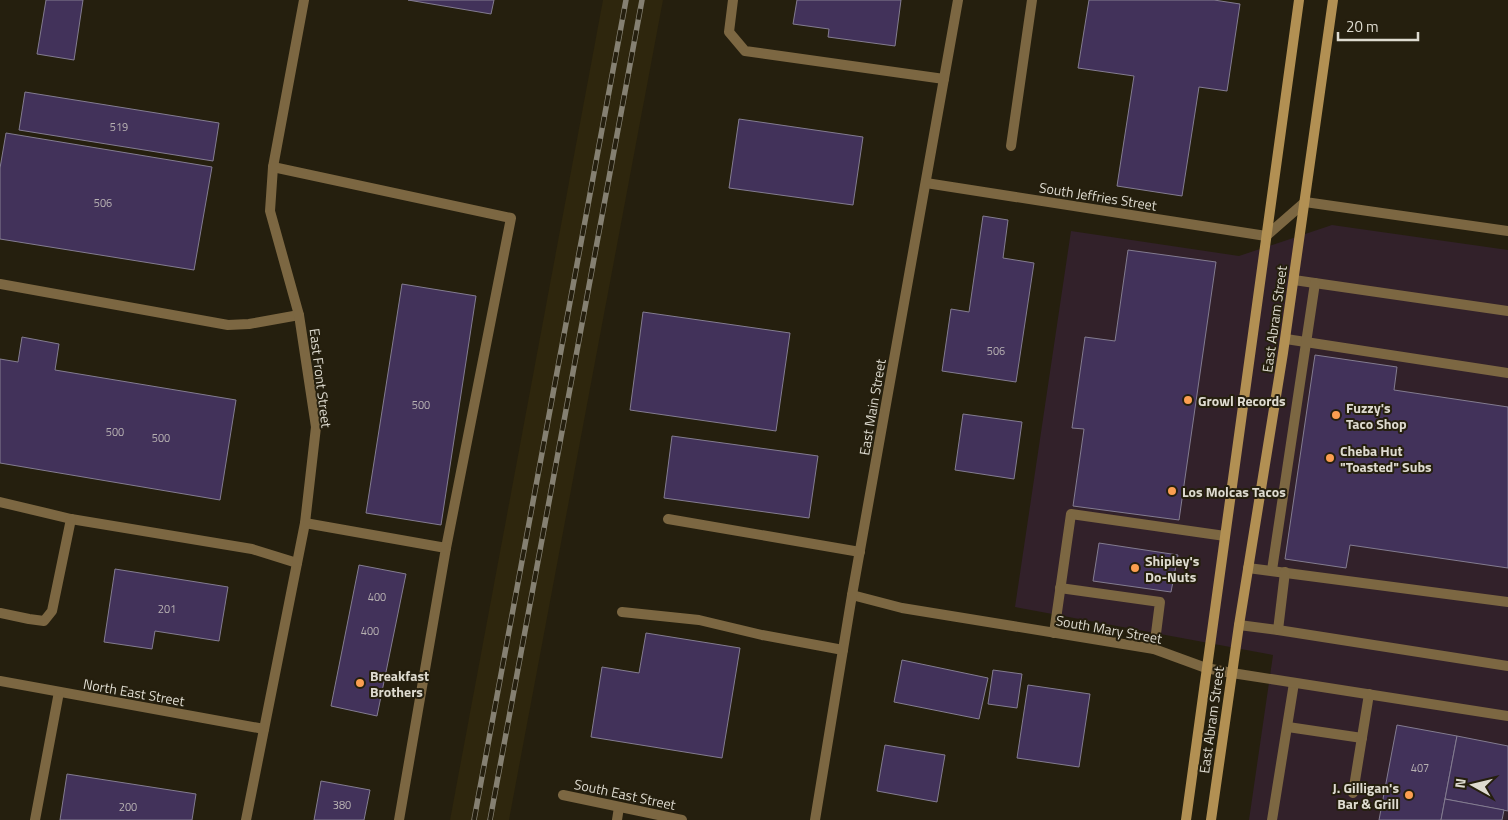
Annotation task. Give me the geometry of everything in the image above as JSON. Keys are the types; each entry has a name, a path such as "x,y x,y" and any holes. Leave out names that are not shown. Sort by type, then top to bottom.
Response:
{"main road":[{"name":"East Abram Street","path":"1186,820 1299,0"},
{"name":"East Abram Street","path":"1211,820 1239,625 1286,339 1333,0"}],"street":[{"name":"East Front Street","path":"246,820 305,523 316,427 299,315 270,211 273,167 304,0"},
{"path":"733,0 729,32 744,51 944,79"},
{"name":"East Main Street","path":"816,820 852,595 958,0"},
{"path":"1011,146 1032,0"},
{"path":"273,167 511,218 446,548 398,820"},
{"name":"South Jeffries Street","path":"926,183 1266,236"},
{"path":"1266,236 1305,202 1508,230"},
{"path":"1294,280 1508,311"},
{"path":"0,284 228,325 248,324 299,315"},
{"path":"1272,570 1315,284"},
{"path":"1286,339 1508,373"},
{"path":"0,502 71,519 252,549 297,563"},
{"path":"1054,633 1071,514 1225,536"},
{"path":"0,613 30,620 44,621 52,611 71,519"},
{"path":"668,519 860,552"},
{"path":"305,523 446,548"},
{"path":"1248,568 1508,602"},
{"path":"1278,630 1285,572"},
{"path":"1060,588 1160,602 1154,649"},
{"name":"South Mary Street","path":"852,595 902,608 1154,649 1206,668 1232,673 1508,716"},
{"path":"622,612 699,620 762,635 843,650"},
{"path":"1239,625 1508,666"},
{"name":"North East Street","path":"0,681 264,729"},
{"path":"1272,820 1294,683"},
{"path":"36,820 59,692"},
{"path":"1353,793 1370,694"},
{"path":"1288,727 1362,738"},
{"name":"South East Street","path":"563,795 682,820"},
{"path":"617,820 619,807"}],"shaded area":[{"path":"603,0 663,0 509,820 450,820"},
{"path":"1332,225 1508,250 1508,820 1249,820 1273,655 1015,607 1071,231 1239,256"}],"building":[{"path":"46,0 83,0 74,60 37,54"},
{"path":"408,0 494,0 491,14"},
{"path":"797,0 901,0 895,46 828,37 829,29 793,24"},
{"path":"1089,0 1214,0 1240,4 1227,91 1199,87 1182,196 1117,186 1134,76 1078,68"},
{"path":"25,92 219,123 213,161 19,130"},
{"path":"739,119 863,137 853,205 729,188"},
{"path":"6,133 212,167 194,270 0,239 0,168"},
{"path":"983,216 1008,220 1003,258 1034,263 1016,382 942,371 951,309 969,312"},
{"path":"1128,250 1216,262 1179,520 1073,506 1084,429 1072,428 1085,337 1115,341"},
{"path":"402,284 476,296 441,525 366,513"},
{"path":"643,312 790,333 776,431 630,410"},
{"path":"22,337 59,344 55,370 236,400 220,500 0,463 0,359 18,362"},
{"path":"1315,355 1397,367 1394,390 1508,407 1508,568 1350,545 1346,568 1285,559"},
{"path":"963,414 1022,422 1014,479 955,470"},
{"path":"672,436 818,456 809,518 664,498"},
{"name":"Shipley's Do-Nuts","path":"1099,543 1178,555 1171,592 1093,581"},
{"path":"359,565 406,574 377,716 331,706"},
{"path":"115,569 228,587 219,641 155,631 152,649 104,642"},
{"path":"646,633 740,648 722,758 591,737 602,667 639,673"},
{"path":"902,660 988,678 979,719 894,702"},
{"path":"993,670 1022,674 1017,708 988,704"},
{"path":"1028,685 1090,694 1079,767 1017,758"},
{"path":"1397,725 1457,736 1441,820 1379,820"},
{"path":"1457,736 1508,746 1508,811 1445,799"},
{"path":"885,745 945,755 937,802 877,791"},
{"path":"67,774 196,794 192,820 60,820"},
{"path":"321,781 370,790 364,820 314,820"},
{"path":"1445,799 1504,810 1502,820 1441,820"}],"railway":[{"path":"474,820 626,0"},
{"path":"490,820 642,0"}],"place":[{"name":"Growl Records","path":"1188,400"},
{"name":"Fuzzy's Taco Shop","path":"1336,415"},
{"name":"Cheba Hut \"Toasted\" Subs","path":"1330,458"},
{"name":"Los Molcas Tacos","path":"1172,491"},
{"name":"Shipley's Do-Nuts","path":"1135,568"},
{"name":"Breakfast Brothers","path":"360,683"},
{"name":"J. Gilligan's Bar & Grill","path":"1409,795"}]}
